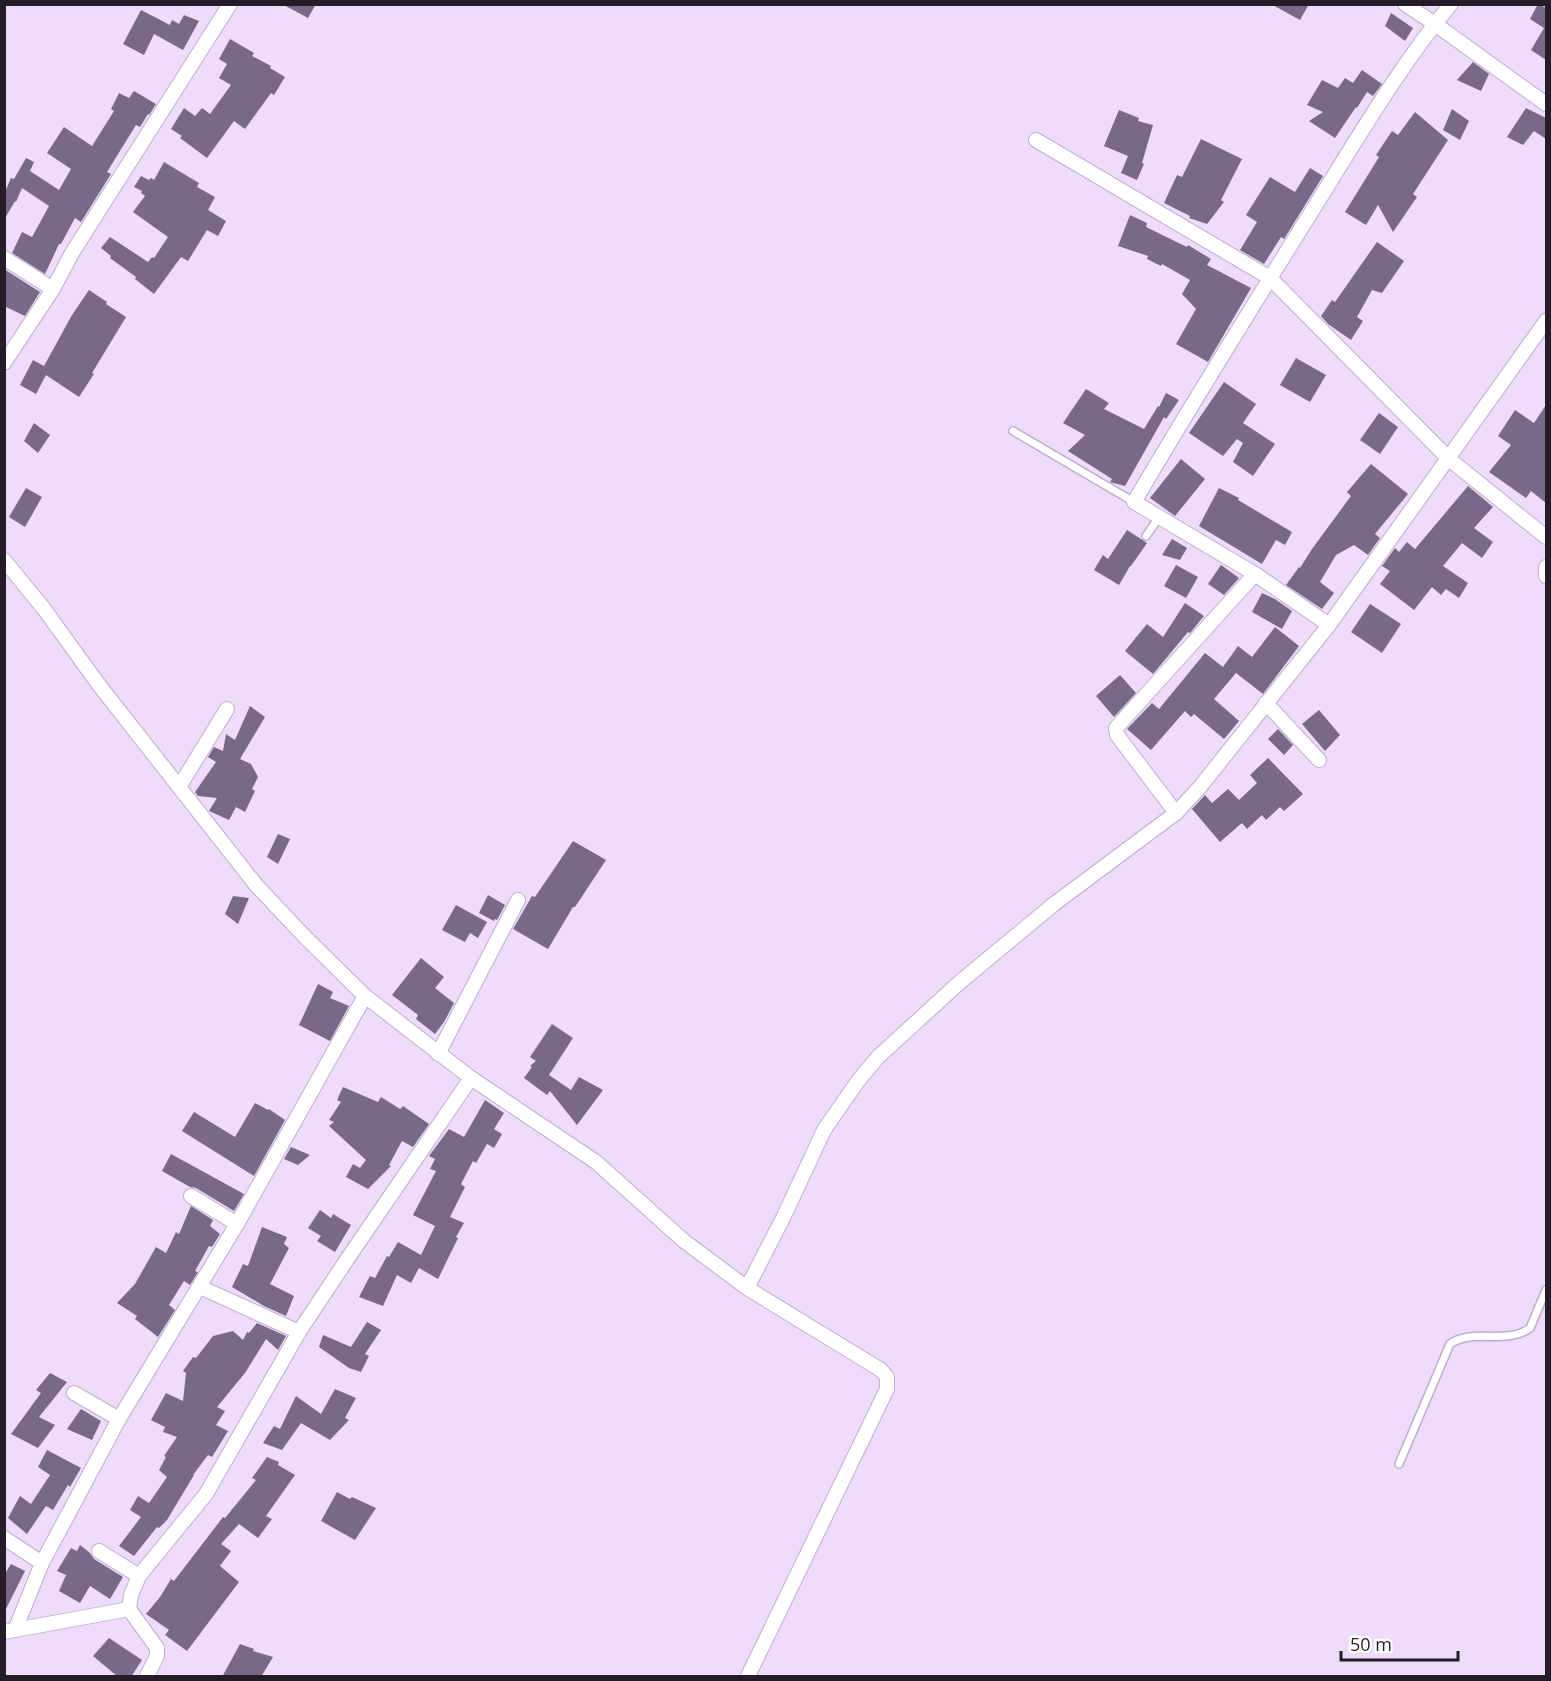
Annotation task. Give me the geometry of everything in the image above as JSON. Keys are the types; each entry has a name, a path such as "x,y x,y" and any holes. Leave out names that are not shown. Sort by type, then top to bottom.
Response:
{"street":[{"path":"4,363 231,4"},
{"path":"1406,4 1546,104"},
{"path":"1329,625 1255,574 1134,502 1387,90 1451,4"},
{"path":"1036,140 1270,278 1449,459 1546,537"},
{"path":"4,258 52,289"},
{"path":"747,1288 824,1130 858,1081 878,1057 960,982 1054,904 1176,813 1200,787 1329,625 1546,321"},
{"path":"4,560 256,885 304,937 365,996 471,1078 596,1162 684,1240 747,1288 881,1370 886,1377 887,1389 748,1677"},
{"path":"1546,567 1546,576"},
{"path":"1176,813 1117,735 1116,728 1255,574"},
{"path":"1266,703 1319,760"},
{"path":"179,787 228,709"},
{"path":"438,1054 518,900"},
{"path":"10,1631 42,1563 119,1419 237,1224 365,996"},
{"path":"147,1677 157,1656 157,1648 129,1610 139,1576 206,1494 299,1332 471,1078"},
{"path":"191,1196 237,1224"},
{"path":"200,1287 299,1332"},
{"path":"74,1393 119,1419"},
{"path":"4,1538 42,1563"},
{"path":"99,1551 139,1576"},
{"path":"10,1631 129,1610"}],"lane":[{"path":"1013,431 1134,502"},
{"path":"1146,536 1160,516"},
{"path":"1399,1464 1450,1344 1461,1338 1514,1336 1527,1331 1546,1290"}],"building":[{"path":"282,4 316,4 308,18"},
{"path":"1271,4 1309,4 1300,20"},
{"path":"1538,4 1546,8 1546,60 1531,50 1544,28 1530,19"},
{"path":"141,10 170,25 172,20 179,24 184,15 199,21 183,50 154,34 144,55 123,44"},
{"path":"1391,13 1413,28 1405,41 1385,26"},
{"path":"230,39 254,53 252,56 285,77 274,95 271,93 245,129 234,121 207,158 171,129 184,108 195,116 202,108 210,114 231,85 219,78 227,64 219,59"},
{"path":"1473,62 1489,74 1481,91 1457,80"},
{"path":"1362,70 1382,84 1373,96 1367,92 1335,138 1309,121 1323,112 1307,105 1322,80 1338,88 1345,78 1353,83"},
{"path":"134,91 156,104 140,127 136,125 107,172 111,174 81,222 75,218 59,244 45,274 12,253 22,232 32,237 49,206 22,188 4,220 4,194 11,178 14,179 26,158 34,162 30,171 59,190 71,169 47,153 64,127 92,146 114,111 111,109 119,93 129,98"},
{"path":"1526,108 1546,118 1546,139 1534,131 1523,145 1507,137"},
{"path":"1452,109 1469,121 1460,140 1443,130"},
{"path":"1119,110 1139,118 1138,121 1153,125 1142,163 1144,164 1137,180 1121,173 1128,156 1104,146"},
{"path":"1415,112 1448,140 1413,194 1417,197 1393,232 1378,205 1366,225 1345,212 1379,157 1376,155 1392,131 1398,135"},
{"path":"1201,139 1242,159 1221,200 1224,202 1207,224 1189,218 1190,216 1164,203 1177,175 1182,177"},
{"path":"164,162 199,183 197,187 215,197 208,210 226,221 218,236 207,230 188,261 181,257 154,294 101,248 110,237 148,262 152,257 154,258 168,237 133,212 145,196 141,193 142,191 134,187 141,176 154,180"},
{"path":"1310,168 1323,176 1284,239 1281,237 1264,264 1240,250 1257,222 1246,215 1270,177 1295,192"},
{"path":"1130,215 1147,223 1146,227 1187,247 1188,245 1211,259 1207,265 1251,288 1208,362 1176,344 1196,309 1182,294 1190,280 1162,264 1161,266 1147,259 1148,256 1118,246"},
{"path":"1377,242 1404,261 1382,293 1372,290 1357,317 1363,321 1351,340 1328,324 1321,316 1332,300 1335,302"},
{"path":"4,269 40,292 25,316 4,306"},
{"path":"89,290 126,317 79,397 46,375 36,394 20,385 33,360 44,366 72,315"},
{"path":"1296,358 1326,375 1310,402 1280,385"},
{"path":"1224,382 1256,404 1243,423 1275,444 1253,476 1233,462 1243,443 1237,439 1223,456 1189,433"},
{"path":"1086,389 1109,403 1104,409 1144,429 1166,393 1179,400 1166,419 1164,417 1125,486 1110,482 1112,479 1068,451 1085,435 1063,423"},
{"path":"1546,405 1546,503 1531,491 1526,498 1489,472 1511,445 1498,436 1515,410 1534,423"},
{"path":"1379,413 1398,427 1380,454 1360,440"},
{"path":"34,423 50,435 38,453 24,441"},
{"path":"1181,459 1205,479 1175,516 1150,498"},
{"path":"1371,464 1408,494 1375,534 1380,538 1368,555 1354,545 1336,555 1320,582 1334,593 1322,609 1286,585 1351,496 1347,492"},
{"path":"1468,486 1493,507 1474,528 1493,542 1482,558 1462,543 1443,566 1468,583 1459,598 1446,589 1441,595 1432,587 1414,610 1380,584 1390,571 1382,566 1395,548 1399,552 1407,542 1415,549"},
{"path":"26,488 42,497 25,527 9,517"},
{"path":"1219,488 1292,532 1285,545 1276,540 1262,564 1199,526"},
{"path":"1127,530 1147,543 1119,585 1094,570 1103,555 1108,559"},
{"path":"1172,539 1187,548 1180,560 1162,555"},
{"path":"1176,565 1198,577 1186,598 1164,586"},
{"path":"1221,565 1239,578 1224,595 1208,584"},
{"path":"1262,593 1292,611 1282,629 1252,612"},
{"path":"1185,603 1204,616 1153,674 1125,651 1147,624 1163,637"},
{"path":"1370,604 1401,624 1382,653 1351,632"},
{"path":"1275,627 1299,646 1263,694 1236,673 1214,699 1239,721 1224,739 1194,714 1191,717 1185,711 1151,750 1127,729 1152,703 1159,709 1205,653 1223,667 1238,646 1252,657"},
{"path":"1120,675 1136,693 1114,717 1096,696"},
{"path":"250,706 265,717 240,759 251,764 258,777 252,789 255,791 245,812 236,807 229,820 209,811 217,798 198,796 195,792 216,762 208,757 214,747 223,751 226,734 235,740"},
{"path":"1319,710 1340,735 1325,751 1302,724"},
{"path":"1278,729 1293,745 1284,755 1268,739"},
{"path":"1268,758 1303,794 1284,811 1280,807 1266,820 1262,815 1247,829 1242,823 1220,842 1192,809 1205,795 1212,803 1228,789 1239,800 1257,783 1250,775"},
{"path":"278,834 290,839 278,864 267,857"},
{"path":"573,841 606,860 573,907 548,949 513,929 532,896 535,897"},
{"path":"488,895 505,905 497,920 494,921 479,913"},
{"path":"233,896 249,898 238,924 225,914"},
{"path":"456,905 487,922 478,938 470,933 465,942 442,930"},
{"path":"421,958 444,977 435,988 454,1003 435,1034 416,1019 418,1015 392,995"},
{"path":"318,984 333,992 330,998 349,1006 330,1041 299,1025"},
{"path":"552,1024 573,1038 549,1075 571,1090 579,1077 603,1090 577,1125 550,1091 547,1095 524,1078 532,1067 530,1066 536,1061 530,1057"},
{"path":"343,1087 378,1102 381,1097 400,1109 403,1106 429,1124 413,1147 402,1141 389,1165 391,1166 368,1189 346,1177 353,1164 360,1168 366,1160 329,1126 334,1122 329,1120 341,1102 337,1100"},
{"path":"485,1100 504,1113 494,1129 502,1134 494,1148 487,1144 476,1163 473,1161 461,1184 465,1187 450,1217 464,1223 438,1279 419,1268 411,1283 397,1275 383,1306 359,1297 370,1276 375,1278 398,1242 421,1255 435,1226 413,1215 436,1171 430,1169 435,1159 429,1156 449,1129 464,1137"},
{"path":"255,1103 285,1120 254,1176 182,1131 194,1112 235,1137"},
{"path":"291,1147 310,1155 298,1165 284,1159"},
{"path":"171,1154 244,1194 234,1211 162,1171"},
{"path":"191,1206 213,1220 210,1226 220,1234 212,1247 209,1246 190,1285 184,1281 169,1305 175,1310 158,1337 135,1319 137,1316 117,1303 135,1284 156,1247 166,1253 176,1232 179,1234"},
{"path":"320,1210 331,1218 333,1214 351,1225 335,1252 317,1241 321,1236 308,1228"},
{"path":"262,1227 287,1237 284,1244 289,1248 270,1284 294,1296 286,1316 232,1287 243,1264 248,1266"},
{"path":"367,1322 381,1330 365,1354 369,1356 361,1372 349,1368 319,1347 323,1335 351,1347"},
{"path":"257,1323 286,1336 278,1350 266,1339 245,1373 217,1407 225,1411 216,1425 228,1431 212,1457 208,1455 193,1475 167,1520 159,1528 157,1527 134,1556 119,1546 141,1517 130,1510 138,1496 149,1503 167,1477 159,1470 166,1457 164,1456 177,1437 163,1432 165,1427 151,1420 166,1393 183,1401 186,1373 183,1371 213,1336 233,1331 243,1340 247,1332 249,1333"},
{"path":"50,1373 67,1382 39,1417 55,1425 38,1448 11,1434 41,1393 36,1390"},
{"path":"335,1389 356,1398 345,1418 349,1420 330,1440 301,1423 282,1450 263,1443 274,1426 280,1429 296,1396 321,1414"},
{"path":"81,1409 101,1421 92,1440 67,1429"},
{"path":"47,1450 81,1468 53,1510 46,1506 27,1534 8,1518 20,1496 31,1504 50,1475 38,1467"},
{"path":"267,1457 279,1462 278,1465 295,1475 266,1516 272,1519 258,1538 239,1524 221,1544 231,1551 220,1566 239,1582 187,1651 165,1635 169,1630 146,1614 171,1579 174,1581 223,1517 225,1518 256,1480 252,1478"},
{"path":"337,1492 376,1508 355,1540 321,1521"},
{"path":"80,1545 94,1559 123,1577 110,1599 90,1586 80,1603 59,1591 66,1575 57,1571 71,1548 77,1551"},
{"path":"11,1564 25,1571 4,1613 4,1575"},
{"path":"109,1638 142,1660 131,1677 118,1677 93,1656"},
{"path":"240,1644 273,1657 261,1677 222,1677"}]}
